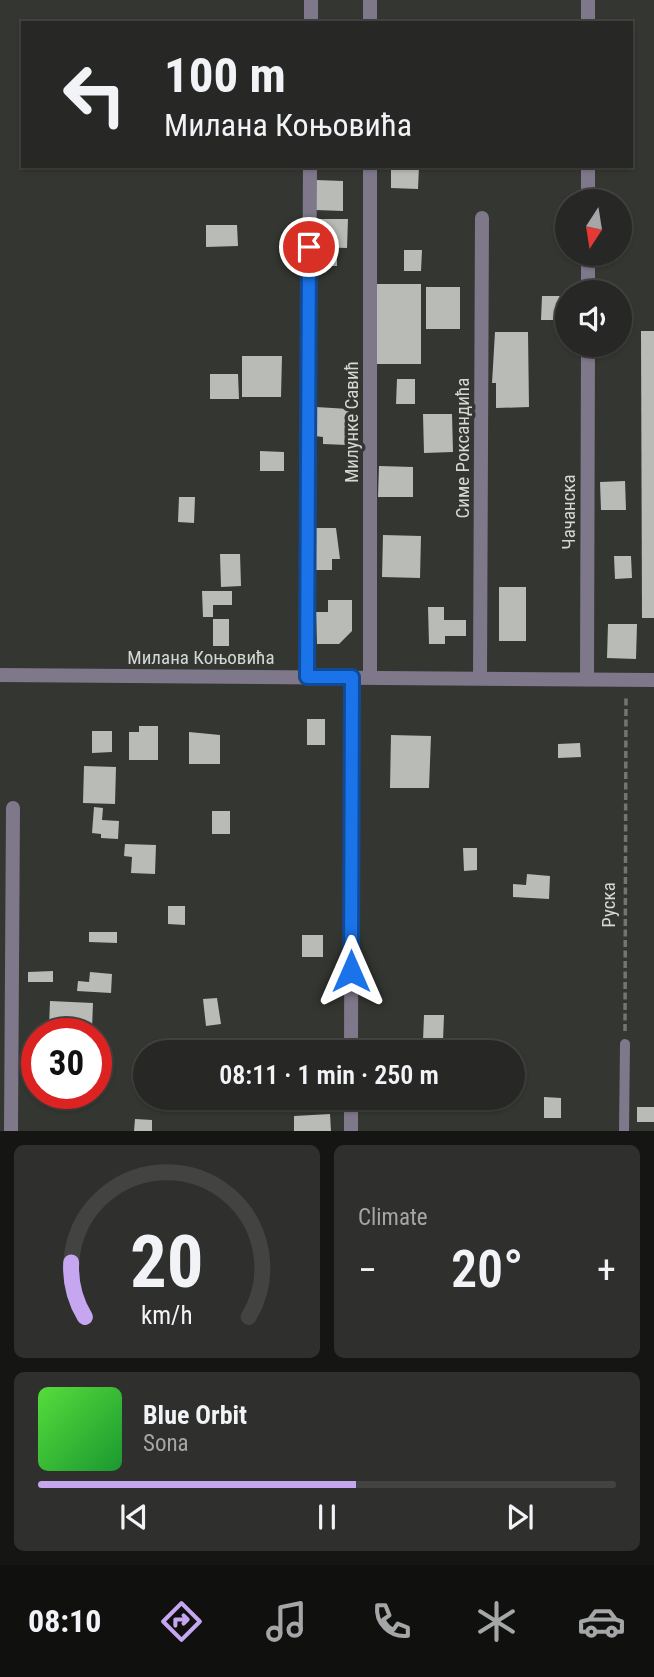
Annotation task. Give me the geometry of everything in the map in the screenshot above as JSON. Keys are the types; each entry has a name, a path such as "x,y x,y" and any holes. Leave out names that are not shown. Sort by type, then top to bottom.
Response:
{"street":[{"path":"310,21 311,0"},
{"path":"370,0 370,21"},
{"path":"588,0 588,21"},
{"path":"307,677 310,168"},
{"name":"Милунке Савић","path":"370,168 370,677"},
{"path":"588,168 588,189"},
{"name":"Симе Роксандића","path":"480,678 482,218"},
{"name":"Чачанска","path":"587,679 588,357"},
{"name":"Милана Коњовића","path":"0,675 654,680"},
{"path":"351,1040 352,677"},
{"path":"11,1131 13,808"},
{"path":"351,1110 351,1131"}],"lane":[{"path":"624,1131 625,1044"}],"path":[{"name":"Руска","path":"625,1044 626,680"}],"building":[{"path":"391,168 419,168 418,189 391,188"},
{"path":"316,180 343,181 343,211 316,210"},
{"path":"314,219 348,219 347,248 314,247"},
{"path":"206,225 237,225 238,246 206,247"},
{"path":"404,250 422,250 421,271 404,271"},
{"path":"317,254 337,254 337,266 318,266"},
{"path":"376,284 421,284 421,364 376,364"},
{"path":"426,287 460,287 460,329 426,329"},
{"path":"542,296 555,296 555,320 541,320"},
{"path":"641,331 654,331 654,618 642,618"},
{"path":"495,332 528,332 529,407 496,408 496,383 492,383"},
{"path":"242,356 282,356 281,397 242,397"},
{"path":"210,374 238,374 239,399 210,399"},
{"path":"397,379 415,379 415,404 396,404"},
{"path":"316,407 349,409 347,445 323,444 323,437 315,436"},
{"path":"423,414 452,414 453,452 424,453"},
{"path":"260,451 284,452 284,471 260,471"},
{"path":"379,466 413,467 413,497 378,497"},
{"path":"625,481 626,510 601,510 600,482"},
{"path":"179,497 195,497 194,523 178,522"},
{"path":"316,528 336,528 340,559 332,559 332,570 316,570"},
{"path":"383,535 421,536 420,578 382,577"},
{"path":"220,554 240,554 241,586 221,587"},
{"path":"614,556 631,556 632,578 615,579"},
{"path":"499,587 526,587 526,641 499,641"},
{"path":"202,591 232,591 232,605 213,605 213,617 203,617"},
{"path":"328,600 352,600 352,631 339,644 317,644 316,612 328,612"},
{"path":"428,607 444,607 444,620 466,620 466,636 445,636 445,644 429,644"},
{"path":"213,619 229,619 229,646 213,646"},
{"path":"608,624 637,624 636,659 607,658"},
{"path":"307,719 325,719 325,745 307,745"},
{"path":"139,726 158,726 158,760 129,760 129,732 139,732"},
{"path":"92,731 112,731 112,752 92,753"},
{"path":"189,732 220,735 220,764 189,764"},
{"path":"391,735 431,736 429,788 390,788"},
{"path":"580,743 581,757 558,758 558,744"},
{"path":"84,766 116,767 115,804 83,803"},
{"path":"94,807 103,808 102,820 119,821 118,839 101,838 101,834 92,833"},
{"path":"212,811 230,811 230,834 212,834"},
{"path":"125,844 156,845 155,874 131,873 132,857 124,856"},
{"path":"463,848 477,848 477,870 464,871"},
{"path":"527,874 550,876 549,899 513,897 513,884 526,885"},
{"path":"168,906 185,906 185,925 168,924"},
{"path":"89,932 117,932 117,943 89,942"},
{"path":"302,935 323,935 323,957 302,957"},
{"path":"53,971 53,982 28,982 28,972"},
{"path":"90,972 112,974 111,993 77,991 78,981 89,982"},
{"path":"217,998 221,1024 206,1026 203,999"},
{"path":"50,1001 93,1003 92,1018 49,1018"},
{"path":"424,1015 444,1015 443,1040 423,1040"},
{"path":"544,1097 561,1098 561,1118 544,1118"},
{"path":"637,1107 654,1107 654,1122 637,1122"},
{"path":"330,1114 331,1131 294,1131 294,1116"},
{"path":"135,1119 152,1120 152,1131 134,1131"}],"route":[{"path":"309,247 307,677 352,677 351,971"}]}
